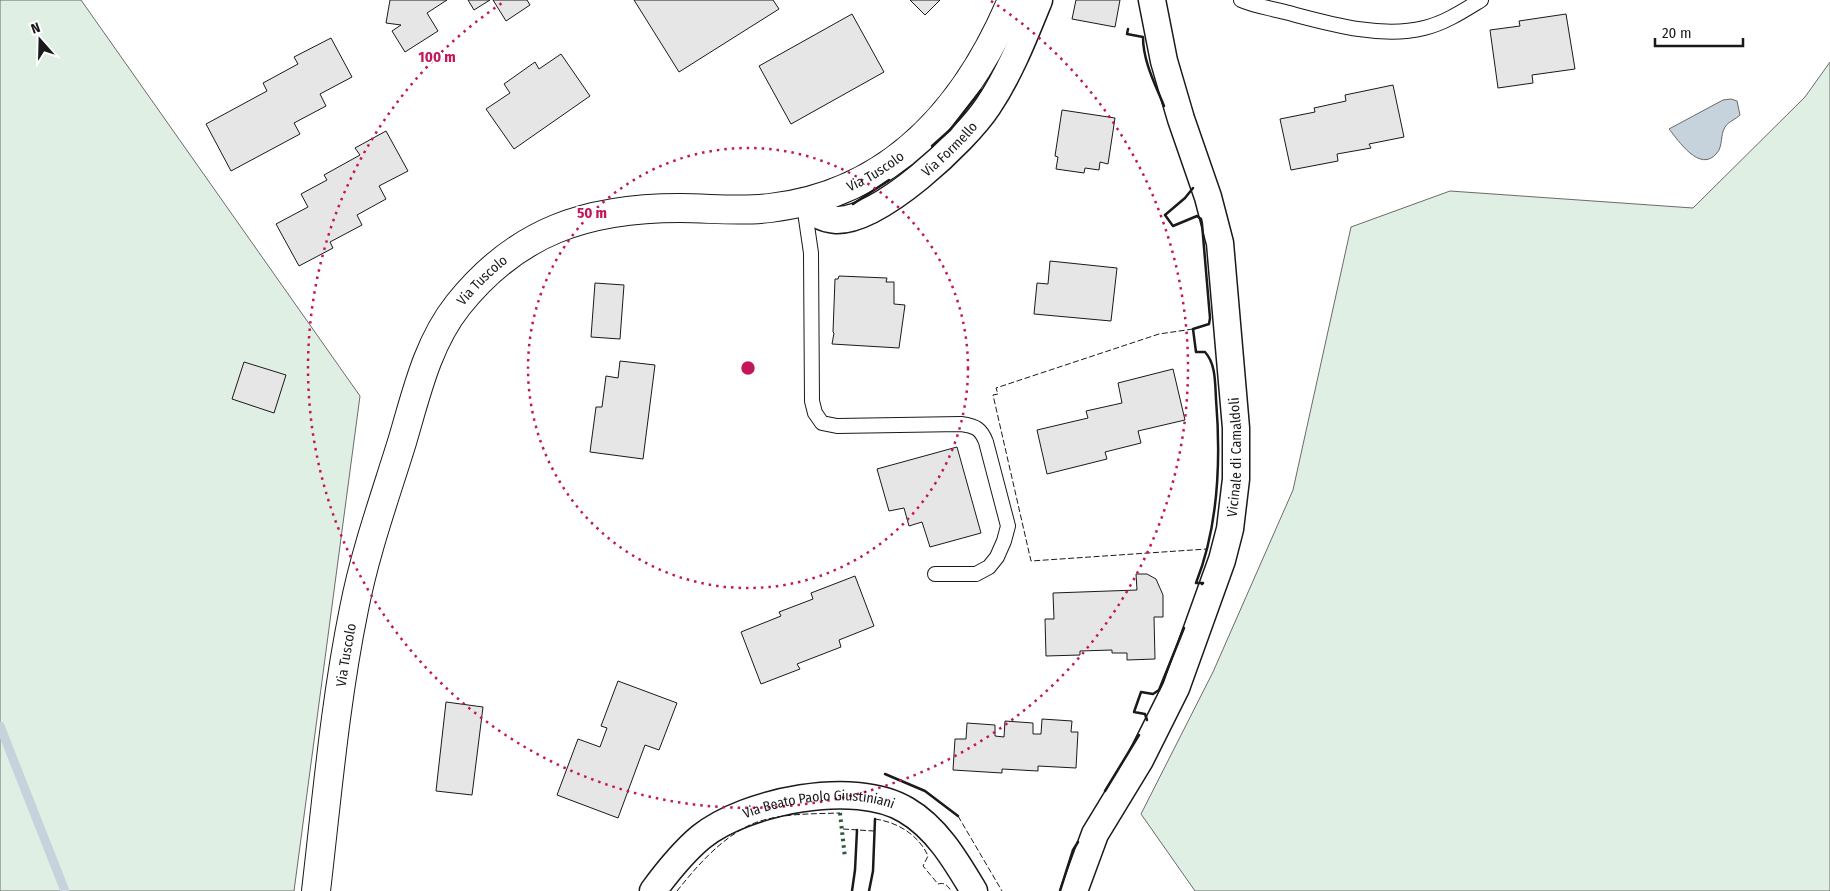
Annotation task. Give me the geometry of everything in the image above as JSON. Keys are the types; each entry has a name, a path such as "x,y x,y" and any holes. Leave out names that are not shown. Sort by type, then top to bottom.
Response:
{"street":[{"name":"Via Tuscolo","path":"316,891 340,686 359,587 425,366 446,323 470,291 494,268 538,237 572,222 612,213 658,208 754,210 786,206 834,192 873,174 895,160 918,141 967,85 982,62 1012,0"},
{"name":"Via Formello","path":"803,202 820,216 835,220 848,219 878,206 928,170 963,138 987,108 1008,74 1039,0"},
{"name":"Vicinale di Camaldoli","path":"1074,891 1095,834 1140,760 1176,688 1221,563 1230,530 1236,486 1236,428 1220,243 1210,203 1181,119 1164,61 1152,0"},
{"name":"Via Beato Paolo Giustiniani","path":"653,891 692,846 721,824 762,806 810,797 830,796 876,798 906,810 940,840 974,891"}],"lane":[{"path":"1241,0 1315,20 1392,32 1437,24 1458,15 1482,0"},
{"path":"803,202 811,253 812,401 815,413 822,423 837,426 962,424 975,426 982,432 986,442 1008,526 1004,541 989,567 976,574 936,574"}],"green space":[{"path":"0,0 81,0 360,396 294,891 0,891"},
{"path":"1830,62 1830,891 1195,891 1141,814 1213,672 1293,490 1351,227 1450,191 1693,208 1805,97"}],"shaded area":[{"path":"1731,99 1737,101 1740,115 1725,127 1719,150 1710,158 1704,160 1697,158 1684,147 1669,129 1723,100"}],"building":[{"path":"390,0 447,0 427,13 438,31 405,52 392,31 401,25 386,23"},
{"path":"468,0 490,0 474,10"},
{"path":"493,0 527,0 530,5 506,21"},
{"path":"634,0 773,0 779,9 679,72"},
{"path":"910,0 940,0 925,15"},
{"path":"1076,0 1120,0 1115,27 1072,19"},
{"path":"852,14 884,72 791,124 759,66"},
{"path":"1566,14 1575,69 1532,75 1533,83 1498,88 1490,30 1520,26 1519,21"},
{"path":"331,38 352,77 320,94 326,106 294,123 300,134 231,171 206,124 267,91 263,83 298,64 294,57"},
{"path":"561,54 590,96 514,149 486,109 510,93 504,84 535,62 539,69"},
{"path":"1393,85 1404,137 1369,144 1371,148 1337,154 1338,161 1291,170 1280,119 1315,112 1314,108 1346,101 1345,95"},
{"path":"1062,110 1115,118 1108,164 1100,162 1099,170 1085,168 1084,173 1056,169 1058,157 1055,156"},
{"path":"386,131 408,171 379,186 386,199 357,215 362,225 330,242 333,248 299,266 276,224 308,207 301,194 327,180 324,175 360,155 355,148"},
{"path":"1050,261 1117,268 1111,321 1034,314 1037,283 1048,284"},
{"path":"839,276 887,278 886,282 894,282 894,304 905,305 899,348 832,344 835,279 838,279"},
{"path":"595,283 624,285 620,339 591,337"},
{"path":"620,361 655,365 643,459 590,452 596,407 602,407 606,376 618,378"},
{"path":"244,362 286,375 274,413 232,399"},
{"path":"1173,369 1185,420 1138,431 1141,443 1105,452 1107,459 1047,474 1037,430 1088,418 1086,411 1122,403 1118,383"},
{"path":"957,447 981,533 930,547 922,522 909,526 904,508 889,511 877,469"},
{"path":"1136,574 1147,574 1156,579 1163,595 1163,617 1154,617 1155,659 1127,660 1127,653 1112,653 1112,650 1080,651 1080,655 1046,656 1045,619 1054,619 1053,593 1137,590"},
{"path":"855,576 874,626 839,640 841,647 797,664 800,669 761,684 741,632 781,616 779,612 813,599 811,593"},
{"path":"618,681 677,703 659,750 645,745 618,818 557,795 578,739 600,747 607,728 601,726"},
{"path":"446,702 483,707 472,795 436,791"},
{"path":"1042,719 1072,721 1071,732 1078,732 1076,768 1038,766 1038,771 1002,769 1002,773 953,770 955,739 966,739 967,723 995,725 995,736 1004,737 1005,721 1033,723 1033,734 1041,734"}],"waterway":[{"path":"0,726 65,891"}],"hedge":[{"path":"840,813 845,858"}],"fence":[{"path":"1193,329 1159,334 996,388 998,394 993,395 1031,561 1207,549"},
{"path":"677,891 701,863 720,845 752,824 784,816 840,813"},
{"path":"958,816 1002,891"},
{"path":"875,819 899,826 913,836 928,856 923,866 938,884 946,885 951,891"},
{"path":"843,829 874,831"}],"wall":[{"path":"1128,29 1127,34 1143,37 1147,64 1164,106"},
{"path":"932,146 950,130 981,90"},
{"path":"853,204 889,180"},
{"path":"1193,188 1185,198 1165,215 1173,226 1197,216 1201,219 1202,224 1210,318 1209,324 1193,329 1196,352 1205,352 1213,368 1218,422 1218,469 1214,515 1204,561 1196,583 1202,584"},
{"path":"1147,720 1145,714 1134,712 1141,692 1153,694 1159,690 1184,628"},
{"path":"1105,791 1139,735"},
{"path":"885,774 925,791 958,816"},
{"path":"869,891 873,871 875,819"},
{"path":"852,891 857,830"},
{"path":"1060,891 1073,850 1078,842"}]}
